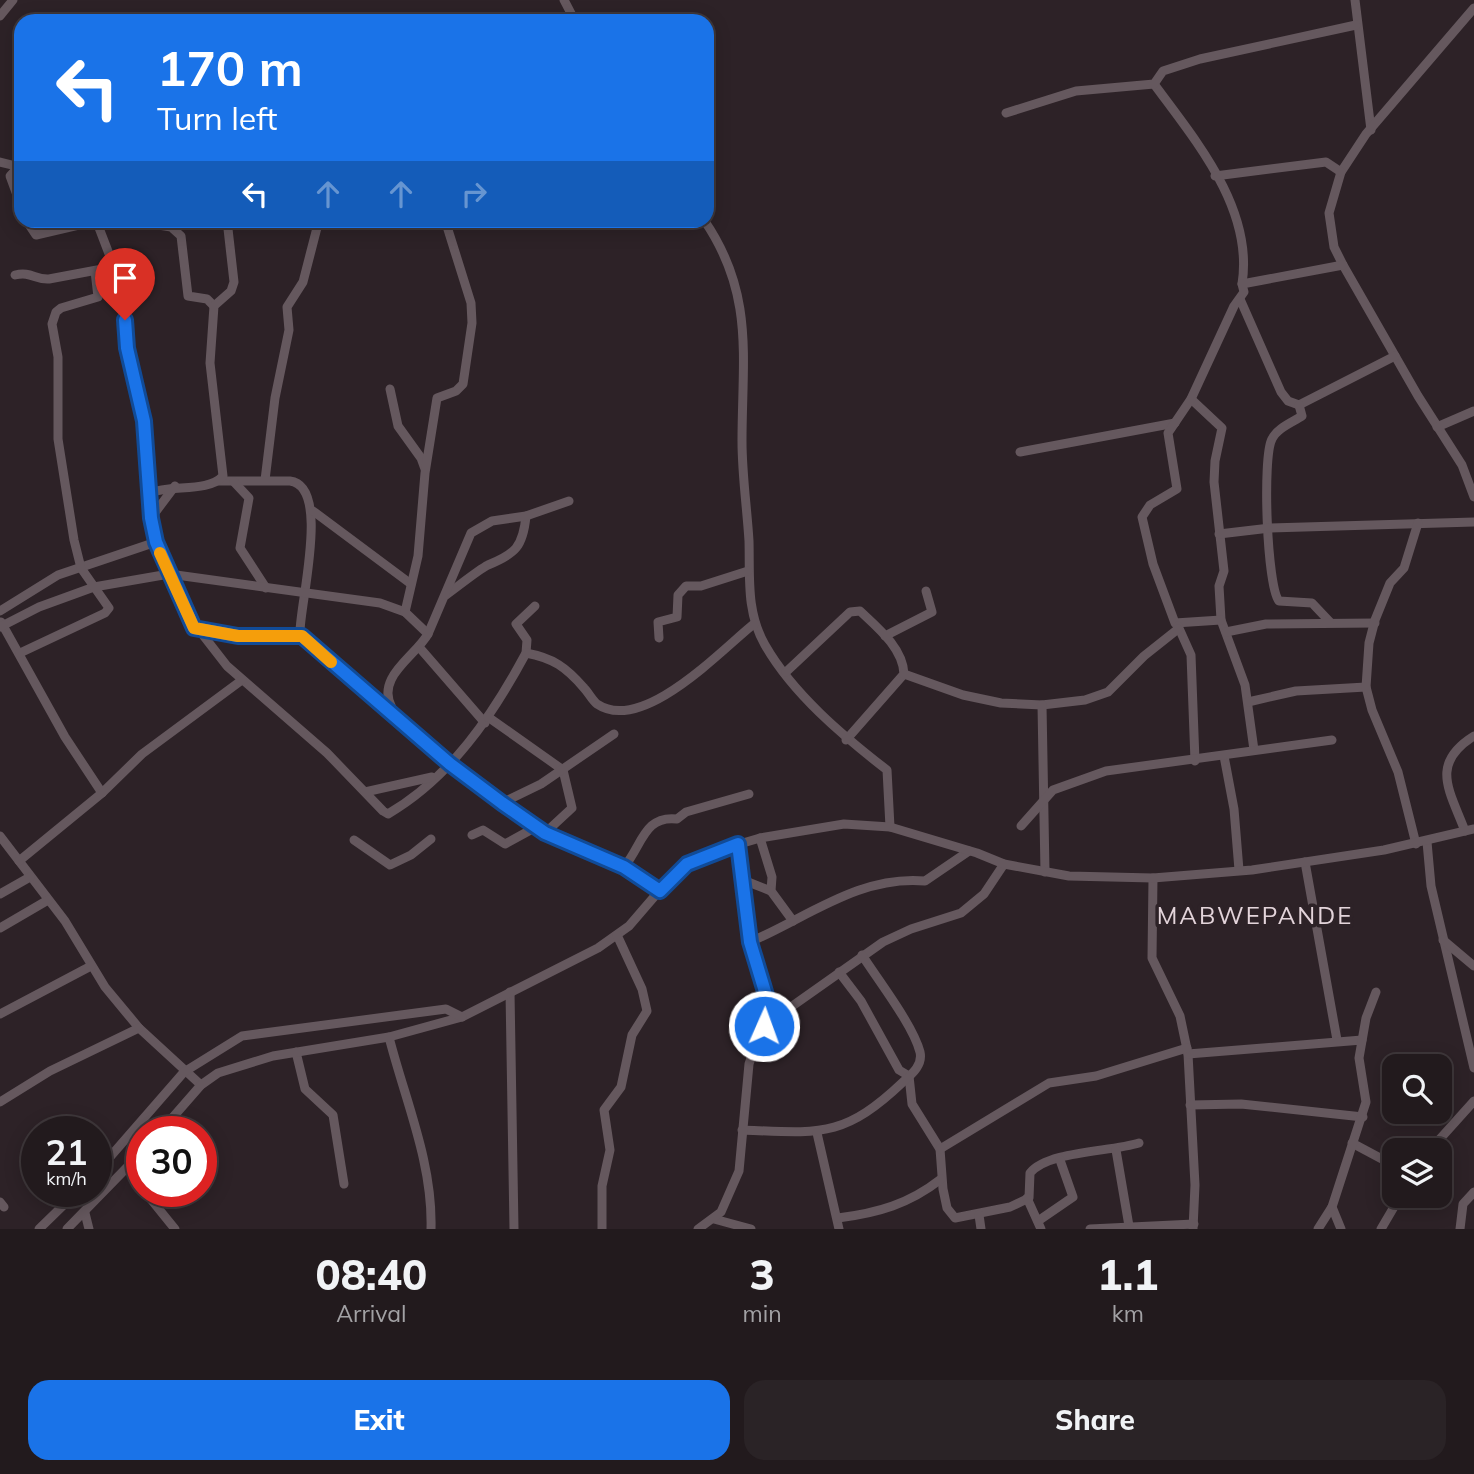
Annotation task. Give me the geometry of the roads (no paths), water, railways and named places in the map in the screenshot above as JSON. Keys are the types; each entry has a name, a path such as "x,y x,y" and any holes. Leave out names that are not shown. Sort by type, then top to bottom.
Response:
{"street":[{"path":"0,16 13,0"},
{"path":"1355,0 1371,130"},
{"path":"1474,8 1371,130 1341,172 1329,213 1334,247 1343,265 1462,465 1474,497"},
{"path":"1006,113 1076,91 1154,84 1163,72 1200,59 1356,25"},
{"path":"1154,84 1182,120 1215,176 1240,229 1245,267 1242,284 1244,292 1233,308 1191,399 1168,433 1177,489 1147,507 1142,522 1171,617 1191,655 1195,761"},
{"path":"1215,176 1326,162 1341,172"},
{"path":"14,171 10,176 14,187"},
{"path":"31,228 36,235 66,228"},
{"path":"99,228 124,309 127,348 144,421 151,518 156,542 194,628 242,680 316,743 388,814 450,764 487,720 526,653 527,640 516,624 535,606"},
{"path":"173,228 183,240 188,296 207,299 214,306"},
{"path":"218,481 223,476 224,466 211,363 214,306 230,291 234,282 228,228"},
{"path":"265,480 275,398 289,330 288,303 303,282 317,228"},
{"path":"405,612 418,556 425,473 437,398 456,391 463,384 471,340 471,303 447,228"},
{"path":"709,228 727,260 737,288 745,339 742,462 749,543 748,571 755,622 765,645 846,740 887,770 890,827"},
{"path":"1242,284 1343,265"},
{"path":"15,275 30,273 42,280 113,267"},
{"path":"20,653 108,610 105,599 81,568 74,540 58,439 58,357 52,324 61,307 98,297 95,271"},
{"path":"1240,299 1284,397 1299,405 1302,416 1275,433 1267,454 1271,577 1276,599 1312,603 1330,622"},
{"path":"1299,405 1395,356"},
{"path":"390,389 398,426 421,458 425,473"},
{"path":"1191,399 1222,426 1214,461 1224,571 1219,586 1221,620 1239,665 1248,702 1254,750"},
{"path":"1437,427 1474,411"},
{"path":"1020,452 1175,422"},
{"path":"150,494 175,486 218,481 265,480 302,485 313,511 300,624 302,636 450,764 502,803 545,833 624,867 660,891"},
{"path":"234,482 249,498 240,548 265,588"},
{"path":"151,518 175,486"},
{"path":"394,713 387,700 387,690 392,678 428,634 471,533 492,521 526,516 569,501"},
{"path":"313,511 411,584"},
{"path":"444,596 485,567 510,555 522,539 526,516"},
{"path":"1219,534 1270,528 1474,522"},
{"path":"1416,844 1398,772 1371,710 1366,687 1369,643 1375,623 1390,583 1404,568 1418,523"},
{"path":"0,611 40,584 156,542"},
{"path":"659,638 658,622 677,617 678,595 686,586 701,586 748,571"},
{"path":"102,793 60,728 20,653 1,624 94,587 169,574 380,603 405,612 428,634"},
{"path":"885,636 932,612 926,591"},
{"path":"786,672 850,612 860,611 896,650 904,674"},
{"path":"904,674 963,695 1001,703 1042,705 1085,700 1108,692 1178,627 1221,620"},
{"path":"526,653 560,663 597,704 612,709 629,710 656,700 708,666 755,622"},
{"path":"1226,632 1259,624 1375,623"},
{"path":"194,628 238,636 302,636"},
{"path":"419,647 487,720 563,770 572,808 545,833"},
{"path":"846,740 904,674"},
{"path":"19,861 102,793 142,754 242,680"},
{"path":"1248,702 1296,691 1366,687"},
{"path":"1042,705 1045,872"},
{"path":"502,803 563,770 587,750 614,734"},
{"path":"174,1116 201,1085 218,1073 253,1061 389,1037 462,1017 598,948 617,935 687,864 738,844 845,824 890,827 1004,864 1045,872 1109,879 1153,878 1305,862 1427,842 1470,830 1447,782 1446,766 1450,755 1474,736"},
{"path":"1021,826 1053,789 1125,766 1195,761 1332,740"},
{"path":"1224,756 1234,808 1239,870"},
{"path":"365,792 437,776"},
{"path":"624,867 636,853 648,827 656,821 663,817 677,819 686,812 749,794"},
{"path":"472,835 483,830 505,844 536,827"},
{"path":"0,836 72,932 91,966 139,1028 201,1085"},
{"path":"760,838 772,877 771,891"},
{"path":"354,839 390,865 411,855 431,839"},
{"path":"1427,842 1431,886 1474,1068"},
{"path":"698,1229 714,1219 726,1204 738,1171 749,1064 764,1026 766,995 750,942 738,844"},
{"path":"750,942 862,887 909,880 925,881 969,851"},
{"path":"1305,862 1337,1040"},
{"path":"764,1026 862,955 911,929 961,913 984,894 1004,864"},
{"path":"0,894 30,877"},
{"path":"1090,1229 1194,1226 1195,1185 1187,1051 1180,1016 1152,958 1153,878"},
{"path":"743,880 771,891 793,921"},
{"path":"0,928 48,900"},
{"path":"602,1229 602,1186 610,1150 604,1110 621,1087 632,1035 647,1011 642,989 617,935"},
{"path":"1443,940 1474,966"},
{"path":"742,1130 817,1133 863,1116 909,1076 920,1061 920,1052 862,955"},
{"path":"0,1014 91,966"},
{"path":"839,972 862,1001 899,1070 909,1076"},
{"path":"510,992 514,1229"},
{"path":"1318,1229 1332,1207 1363,1117 1366,1102 1359,1058 1376,992"},
{"path":"112,1155 184,1072 242,1036 446,1009 462,1017"},
{"path":"0,1102 60,1066 139,1028"},
{"path":"389,1037 422,1153 431,1211 431,1229"},
{"path":"940,1149 1049,1083 1096,1076 1187,1051 1362,1040"},
{"path":"296,1052 305,1089 333,1115 344,1184"},
{"path":"909,1076 912,1104 940,1149 941,1179 950,1215 955,1218 979,1215 1010,1207 1027,1198"},
{"path":"1441,1138 1474,1101"},
{"path":"1190,1105 1241,1104 1363,1117"},
{"path":"817,1133 839,1229"},
{"path":"1060,1160 1073,1198 1039,1225 1027,1198 1033,1169 1041,1162 1116,1150 1139,1143"},
{"path":"1352,1143 1382,1159"},
{"path":"1116,1150 1129,1226"},
{"path":"67,1229 126,1169"},
{"path":"838,1218 890,1209 919,1195 941,1179"},
{"path":"1460,1229 1463,1203 1474,1192"},
{"path":"39,1229 62,1207"},
{"path":"157,1207 175,1229"},
{"path":"1332,1207 1341,1229"},
{"path":"1381,1229 1393,1208"},
{"path":"85,1213 89,1229"},
{"path":"979,1215 981,1229"},
{"path":"714,1219 751,1229"}],"district":[{"name":"MABWEPANDE","path":"1255,916"}]}
